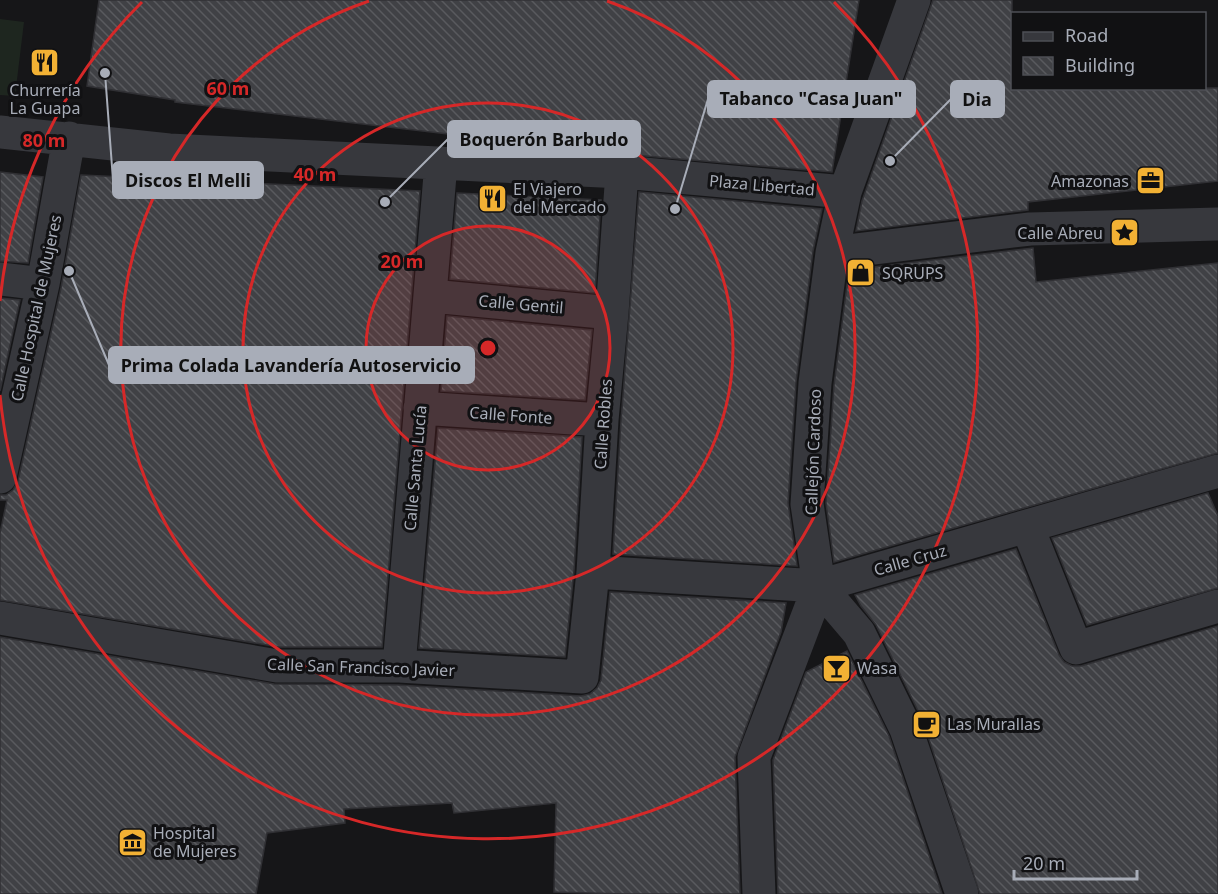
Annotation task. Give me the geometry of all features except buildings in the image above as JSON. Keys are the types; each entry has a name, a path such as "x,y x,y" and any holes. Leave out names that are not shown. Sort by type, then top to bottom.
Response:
{"street":[{"name":"Callejón Cardoso","path":"819,586 807,504 815,383 832,253 845,192 914,0"},
{"name":"Plaza Libertad","path":"0,132 169,150 622,172 845,192"},
{"name":"Calle Hospital de Mujeres","path":"0,477 43,284 69,138"},
{"name":"Calle Santa Lucía","path":"399,666 441,163"},
{"name":"Calle Robles","path":"582,677 593,572 602,420 622,172"},
{"path":"832,253 1030,229 1218,224"},
{"path":"0,279 43,284"},
{"name":"Calle Gentil","path":"431,296 612,313"},
{"name":"Calle Fonte","path":"420,408 602,420"},
{"name":"Calle Cruz","path":"593,572 819,586 1027,526 1214,481"},
{"path":"1027,526 1076,648 1218,606"},
{"path":"759,894 754,757 819,586 859,633 906,729 962,894"},
{"name":"Calle San Francisco Javier","path":"0,618 277,666 399,666 582,677"}],"shaded area":[{"path":"0,19 24,22 15,96 0,95"}],"place":[{"name":"Churrería La Guapa","path":"45,62"},
{"name":"Discos El Melli","path":"105,73"},
{"name":"Dia","path":"890,161"},
{"name":"Amazonas","path":"1150,181"},
{"name":"El Viajero del Mercado","path":"492,198"},
{"name":"Boquerón Barbudo","path":"385,202"},
{"name":"Tabanco \"Casa Juan\"","path":"675,209"},
{"name":"Calle Abreu","path":"1124,233"},
{"name":"Prima Colada Lavandería Autoservicio","path":"69,271"},
{"name":"SQRUPS","path":"861,273"},
{"name":"Wasa","path":"836,668"},
{"name":"Las Murallas","path":"926,724"},
{"name":"Hospital de Mujeres","path":"132,842"}]}
